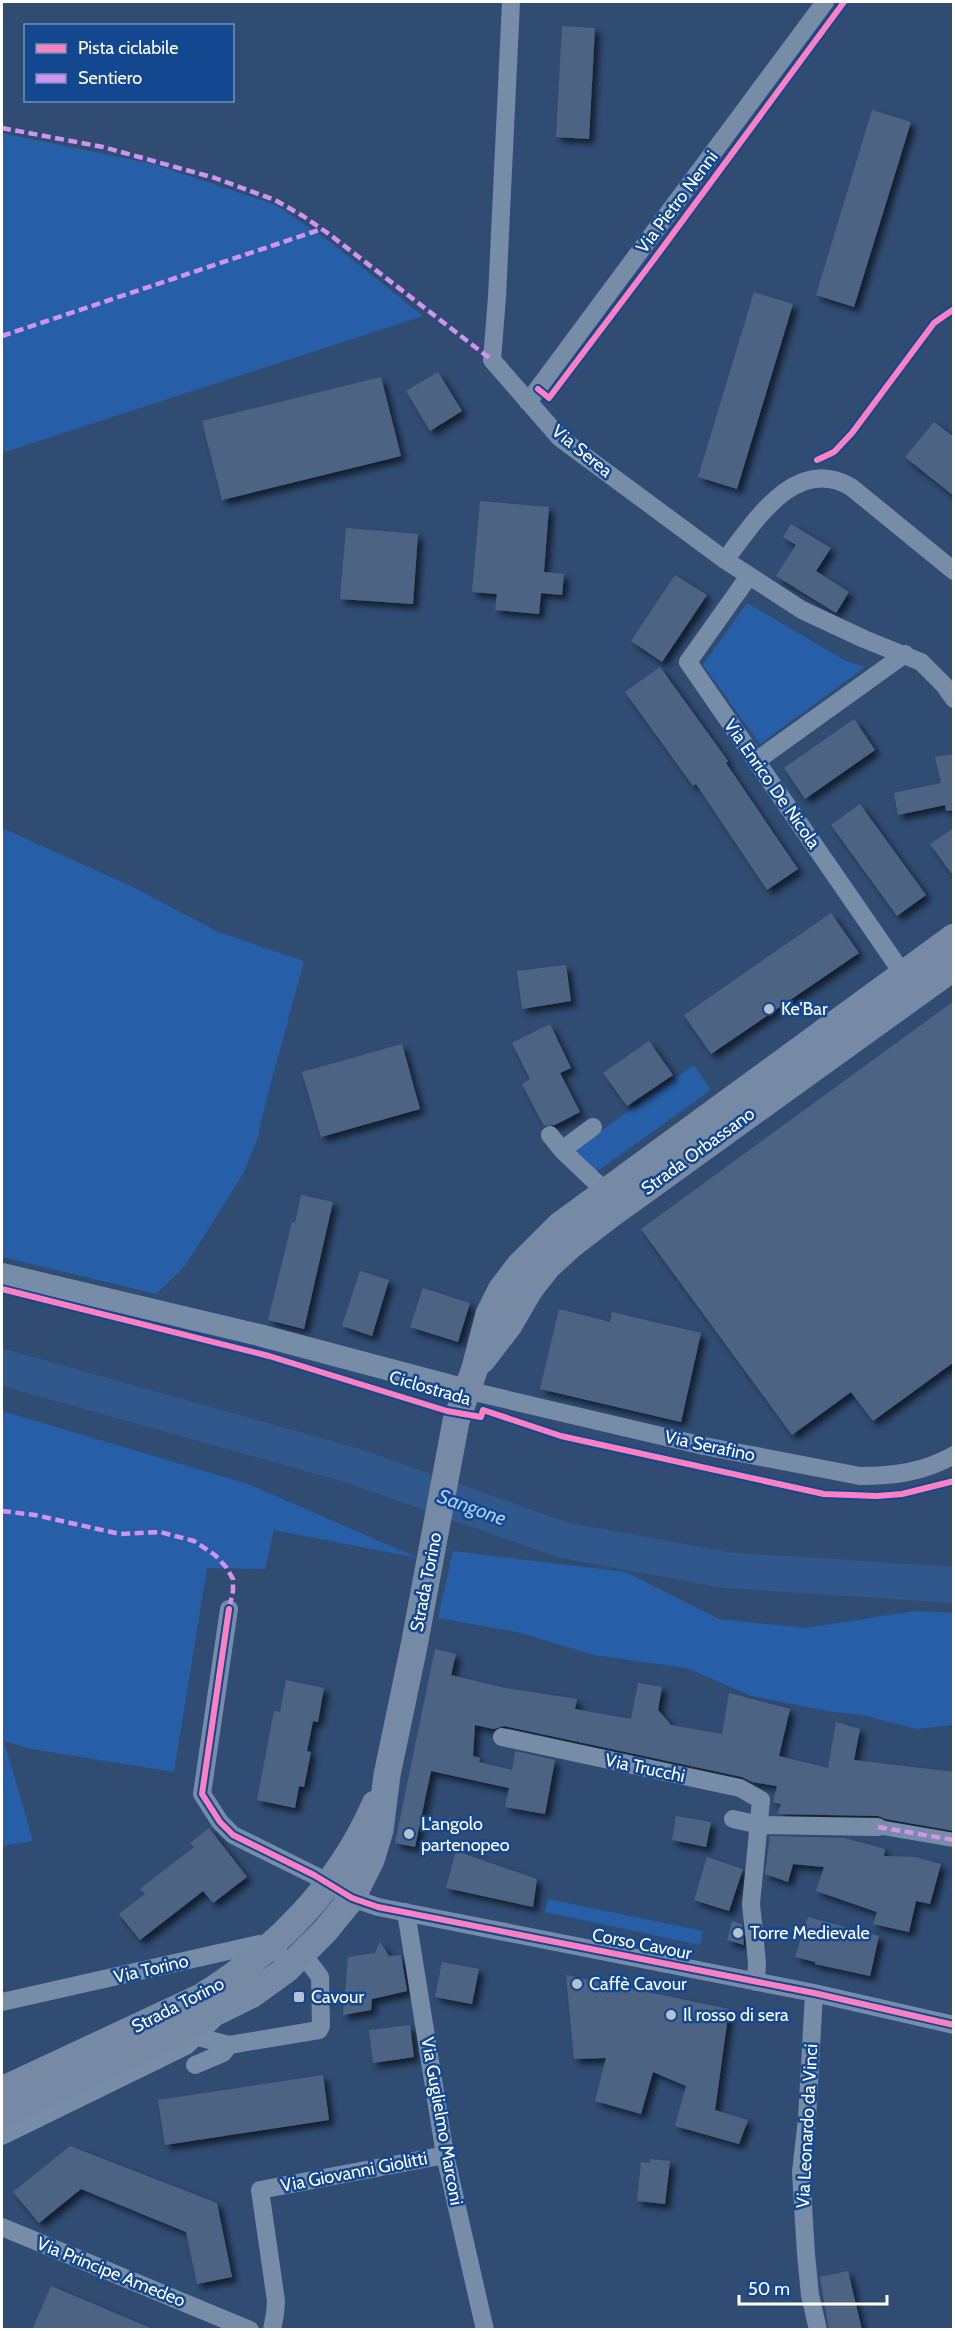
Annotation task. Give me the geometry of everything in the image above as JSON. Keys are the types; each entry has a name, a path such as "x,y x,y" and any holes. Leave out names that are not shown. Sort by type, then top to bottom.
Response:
{"main road":[{"name":"Strada Orbassano","path":"471,1379 542,1274 571,1245 910,983 954,937"},
{"name":"Strada Orbassano","path":"471,1379 489,1314 501,1290 519,1266 559,1227 605,1191 910,983 954,967"},
{"name":"Strada Torino","path":"2,2115 251,1995 295,1962 352,1898 371,1860 380,1830 387,1775 456,1421 471,1379"},
{"name":"Strada Torino","path":"2,2090 201,1996 229,1980 272,1947 328,1884 368,1820 387,1775"}],"street":[{"name":"Via Serea","path":"512,2 492,360 560,438 725,560 802,610 921,662 944,684 954,699"},
{"name":"Via Pietro Nenni","path":"528,402 825,2"},
{"path":"725,560 770,503 787,490 810,480 825,477 841,482 954,571"},
{"name":"Via Enrico De Nicola","path":"749,576 688,662 910,983"},
{"path":"756,761 904,654"},
{"path":"562,1150 593,1127"},
{"path":"550,1135 562,1150 605,1191"},
{"path":"2,1274 259,1335 471,1379"},
{"name":"Via Serafino","path":"471,1379 704,1446 860,1476 885,1476 912,1472 938,1464 954,1455"},
{"path":"229,1609 202,1794 220,1822 233,1835 328,1884"},
{"name":"Via Trucchi","path":"502,1737 740,1788 761,1800 751,1904 757,1962 756,1982"},
{"path":"732,1819 760,1825 878,1827 954,1840"},
{"name":"Corso Cavour","path":"328,1884 352,1898 406,1912 814,1993 954,2025"},
{"name":"Via Guglielmo Marconi","path":"406,1912 445,2155 485,2330"},
{"name":"Via Torino","path":"2,2002 259,1944 272,1947"},
{"path":"272,1947 295,1962"},
{"name":"Strada Torino","path":"198,2037 229,2045 319,2030 321,2026 320,1977 295,1962"},
{"name":"Via Leonardo da Vinci","path":"814,1993 807,2119 801,2172 810,2295 818,2330"},
{"name":"Strada Torino","path":"2,2136 186,2046 198,2037 224,2009"},
{"name":"Strada Torino","path":"195,2065 224,2053 229,2045"},
{"name":"Via Giovanni Giolitti","path":"272,2330 276,2301 260,2190 445,2155"},
{"name":"Via Principe Amedeo","path":"2,2227 218,2323 250,2330"}],"shaded area":[{"path":"2,133 153,164 276,205 329,241 423,316 2,453"},
{"path":"747,603 846,661 865,667 760,744 703,665"},
{"path":"2,828 135,888 218,932 304,961 257,1140 243,1174 185,1266 156,1294 2,1257"},
{"path":"694,1065 711,1090 596,1172 571,1152"},
{"path":"2,1411 248,1484 418,1558 274,1530 265,1569 207,1568 174,1772 32,1749 4,1741 33,1841 2,1846"},
{"path":"453,1551 626,1572 719,1619 805,1628 916,1611 953,1613 953,1725 917,1729 862,1715 833,1712 752,1696 687,1668 594,1655 517,1632 438,1618"},
{"path":"548,1899 703,1931 700,1945 545,1912"}],"building":[{"path":"562,26 595,28 589,139 556,137"},
{"path":"872,110 911,122 854,307 816,295"},
{"path":"754,292 793,304 737,489 698,477"},
{"path":"438,372 462,411 430,431 406,391"},
{"path":"381,377 401,456 222,500 202,421"},
{"path":"934,422 954,437 954,496 905,457"},
{"path":"480,501 549,507 544,572 564,574 562,595 541,593 539,614 495,610 497,594 472,592"},
{"path":"791,524 831,548 816,571 849,592 836,613 776,576 796,545 783,537"},
{"path":"346,528 418,534 413,604 340,599"},
{"path":"675,575 707,595 662,662 631,641"},
{"path":"660,667 728,761 726,763 798,869 767,890 696,784 693,786 625,692"},
{"path":"854,719 875,750 805,799 784,768"},
{"path":"954,754 954,810 946,811 945,805 898,815 894,793 941,783 935,757"},
{"path":"860,804 926,895 897,916 831,825"},
{"path":"954,828 954,877 930,844"},
{"path":"831,913 859,953 711,1054 684,1015"},
{"path":"566,965 571,1001 522,1009 517,971"},
{"path":"954,1001 954,1362 873,1421 851,1392 792,1435 641,1229"},
{"path":"550,1024 571,1068 560,1073 580,1112 555,1125 544,1126 522,1084 530,1079 512,1043"},
{"path":"649,1041 673,1075 627,1106 603,1073"},
{"path":"402,1044 420,1109 321,1137 302,1072"},
{"path":"301,1195 333,1202 304,1329 268,1320 292,1222 295,1223"},
{"path":"360,1271 389,1280 372,1336 342,1326"},
{"path":"423,1288 470,1303 458,1342 410,1327"},
{"path":"559,1309 610,1322 612,1312 701,1333 681,1422 540,1389"},
{"path":"435,1649 456,1654 451,1675 505,1688 577,1699 575,1709 631,1719 638,1683 662,1687 658,1710 671,1725 722,1734 729,1693 790,1709 779,1756 828,1768 836,1722 860,1729 854,1760 954,1772 954,1831 878,1816 777,1814 781,1804 773,1802 777,1786 504,1726 494,1729 475,1725 473,1756 480,1758 479,1762 512,1770 515,1751 555,1760 545,1814 505,1807 509,1788 431,1771 415,1847 395,1843"},
{"path":"286,1680 324,1688 318,1722 313,1721 307,1751 311,1752 304,1787 299,1786 295,1808 257,1800 274,1711 280,1712"},
{"path":"676,1816 711,1822 706,1847 672,1840"},
{"path":"209,1828 247,1877 213,1903 203,1891 140,1940 119,1914 145,1894 140,1889 194,1847 190,1843"},
{"path":"770,1836 844,1838 885,1849 884,1856 915,1857 941,1864 930,1904 916,1901 909,1932 873,1924 877,1912 816,1891 824,1867 793,1864 788,1882 765,1874"},
{"path":"456,1851 537,1879 533,1907 446,1888"},
{"path":"707,1857 743,1869 729,1911 694,1900"},
{"path":"808,1917 879,1936 870,1976 815,1964 815,1962 795,1957"},
{"name":"Torre Medievale","path":"732,1921 742,1924 744,1945 727,1940"},
{"path":"380,1942 389,1956 401,1955 407,1991 372,1999 371,2010 343,2015 348,1957 375,1953"},
{"path":"442,1962 479,1969 472,2004 435,1997"},
{"path":"566,1975 729,2009 715,2110 748,2120 739,2144 675,2126 686,2086 653,2072 641,2114 595,2101 606,2058 574,2059"},
{"path":"410,2025 414,2057 373,2063 369,2030"},
{"path":"323,2075 329,2120 165,2145 158,2100"},
{"path":"70,2146 217,2203 232,2277 197,2284 186,2232 81,2189 39,2223 13,2192"},
{"path":"650,2159 670,2161 665,2204 637,2201 641,2162 650,2163"},
{"path":"848,2271 862,2330 829,2330 820,2277"},
{"path":"51,2286 153,2329 153,2330 32,2330"}],"waterway":[{"name":"Sangone","path":"2,1367 354,1466 563,1540 726,1570 954,1585"}],"marked path":[{"path":"2,128 103,147 215,178 275,200 329,234 492,360"},
{"path":"2,336 322,229"},
{"path":"2,1511 35,1515 120,1534 160,1532 194,1541 215,1555 233,1579 229,1609"},
{"path":"878,1827 954,1840"}],"cycle path":[{"path":"538,389 549,398 844,2"},
{"path":"817,460 834,452 852,433 934,323 954,309"},
{"name":"Ciclostrada","path":"2,1289 269,1356 447,1411 481,1417 483,1410 561,1436 824,1494 877,1496 902,1494 954,1481"},
{"path":"229,1609 202,1794 220,1822 233,1835 314,1875 352,1898 378,1907 814,1993 954,2025"}],"place":[{"name":"Ke'Bar","path":"769,1009"},
{"name":"L'angolo partenopeo","path":"409,1834"},
{"name":"Torre Medievale","path":"738,1933"},
{"name":"Caffè Cavour","path":"577,1984"},
{"name":"Cavour","path":"299,1997"},
{"name":"Il rosso di sera","path":"671,2015"}]}
